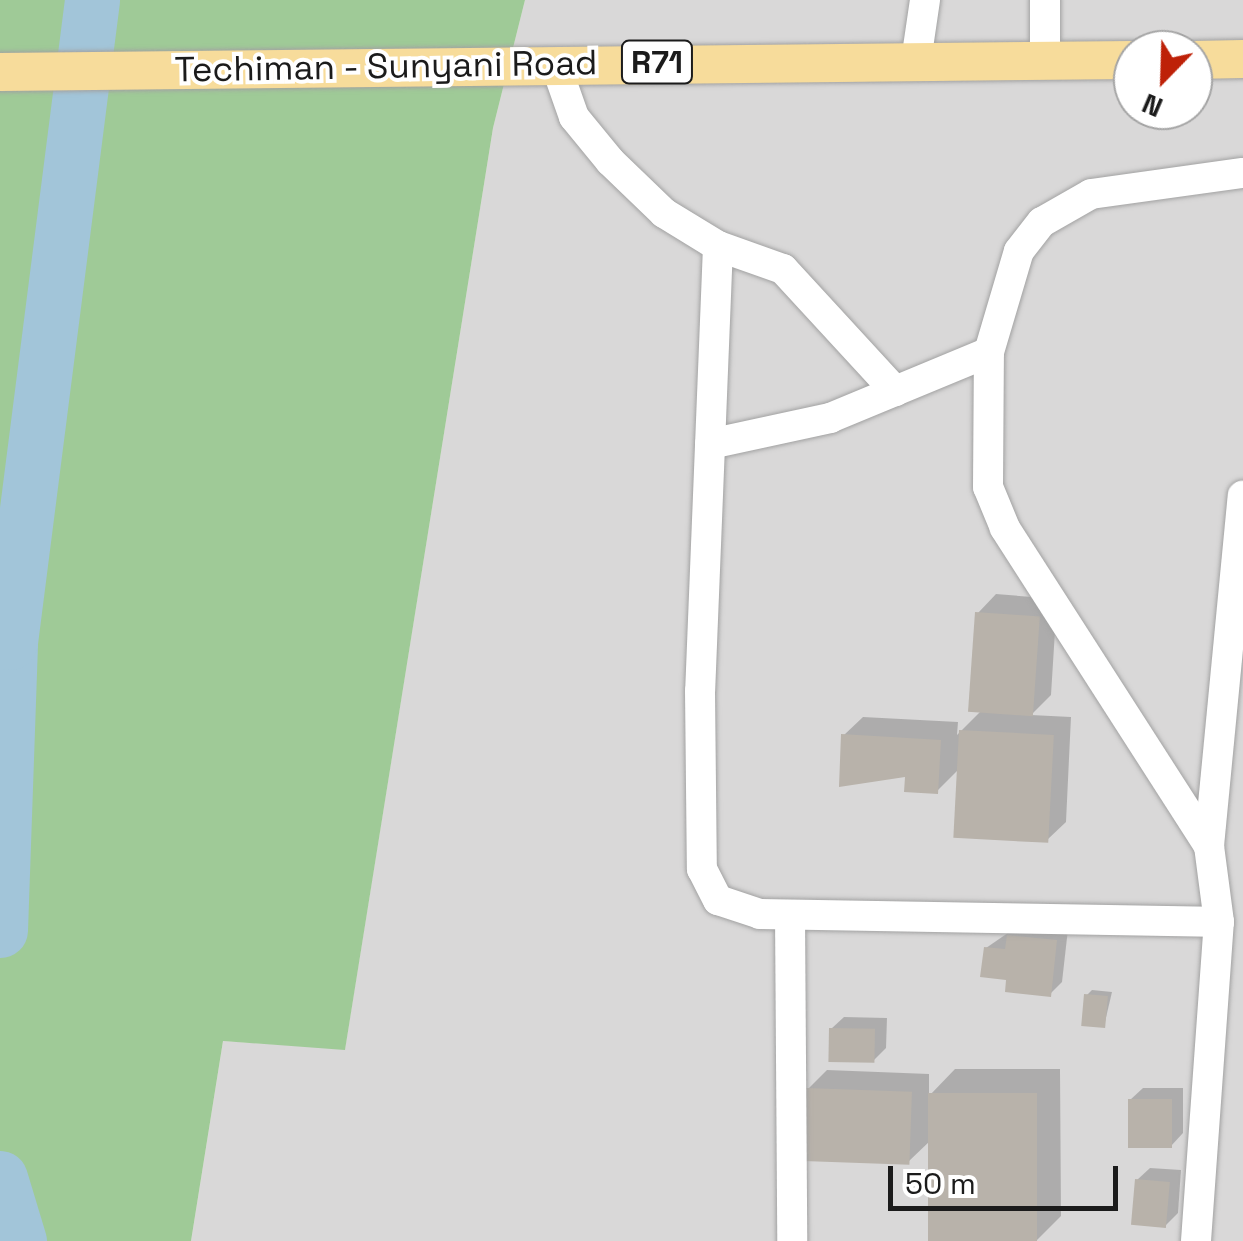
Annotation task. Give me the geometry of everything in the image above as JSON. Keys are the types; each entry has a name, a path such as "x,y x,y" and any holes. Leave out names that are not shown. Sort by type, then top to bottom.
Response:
{"main road":[{"name":"Techiman - Sunyani Road","path":"0,72 555,63 1113,60"},
{"path":"1213,60 1243,60"}],"street":[{"path":"916,61 925,0"},
{"path":"1045,0 1045,60"},
{"path":"555,63 574,117 610,162 664,213 718,246 783,268 896,391"},
{"path":"1210,846 1005,528 988,487 989,352 1020,251 1042,222 1092,194 1243,173"},
{"path":"718,246 702,869 718,900 790,915 1219,922"},
{"path":"710,444 814,423 989,352"},
{"path":"1196,1241 1219,922 1210,846 1243,496"},
{"path":"790,915 792,1241"}],"shaded area":[{"path":"525,0 1243,0 1243,1241 191,1241 223,1041 345,1049 493,128"}],"green space":[{"path":"0,0 525,0 493,128 345,1050 223,1041 191,1241 0,1241"}],"building":[{"path":"975,612 1040,617 1033,716 968,712"},
{"path":"959,730 1054,735 1048,843 953,838"},
{"path":"841,734 941,740 938,794 904,792 905,777 839,787"},
{"path":"1007,935 1057,940 1051,997 1005,992 1006,980 980,977 984,947 1005,949"},
{"path":"1084,994 1108,996 1105,1028 1081,1026"},
{"path":"829,1028 875,1029 874,1063 828,1062"},
{"path":"806,1088 912,1092 909,1165 803,1161"},
{"path":"928,1093 1037,1093 1037,1241 928,1241"},
{"path":"1128,1099 1172,1099 1172,1148 1128,1148"},
{"path":"1135,1179 1170,1182 1166,1228 1131,1225"}],"waterway":[{"path":"0,930 10,642 92,0"},
{"path":"0,1178 19,1241"}]}
